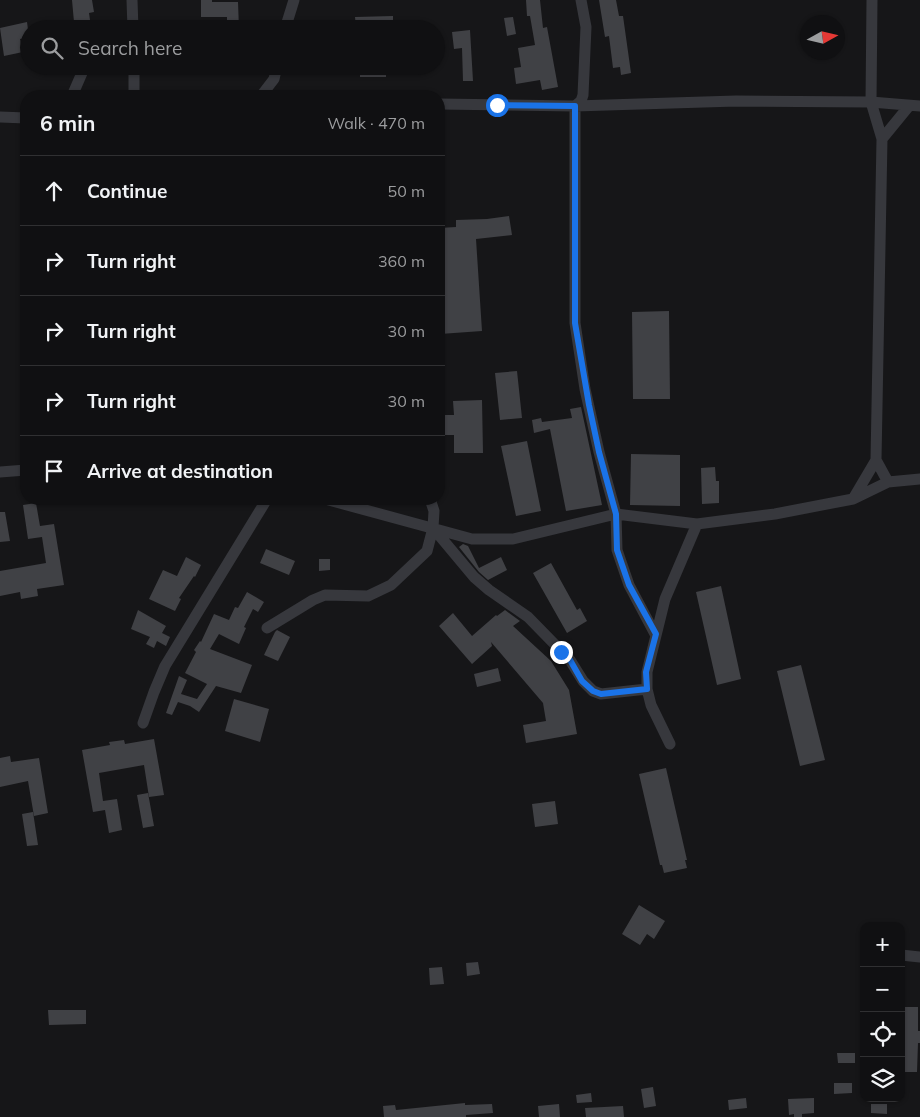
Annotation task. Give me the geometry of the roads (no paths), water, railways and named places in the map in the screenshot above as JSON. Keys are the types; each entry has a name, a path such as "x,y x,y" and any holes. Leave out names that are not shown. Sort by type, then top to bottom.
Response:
{"street":[{"path":"132,0 133,20"},
{"path":"288,20 294,0"},
{"path":"575,106 581,101 583,95 586,27 581,0"},
{"path":"853,499 876,460 882,139 871,102 872,0"},
{"path":"75,90 81,75"},
{"path":"134,75 134,90"},
{"path":"266,90 275,75"},
{"path":"445,104 575,106 736,101 871,102 915,106"},
{"path":"575,106 575,323 589,407 616,514 617,550 629,585 656,634"},
{"path":"882,139 915,106"},
{"path":"0,118 20,118"},
{"path":"876,460 888,482"},
{"path":"0,472 20,470"},
{"path":"351,505 472,539 513,540 616,514 697,524 775,514 853,499 888,482 920,479"},
{"path":"143,723 165,666 263,505"},
{"path":"267,628 313,600 325,595 368,596 391,585 427,551 433,528 434,511 432,505"},
{"path":"670,744 651,705 647,689 646,672 665,598 697,524"},
{"path":"433,528 474,577 489,590 528,617 570,660 582,681 593,691 601,694 647,689"},
{"path":"905,956 920,958"}]}
